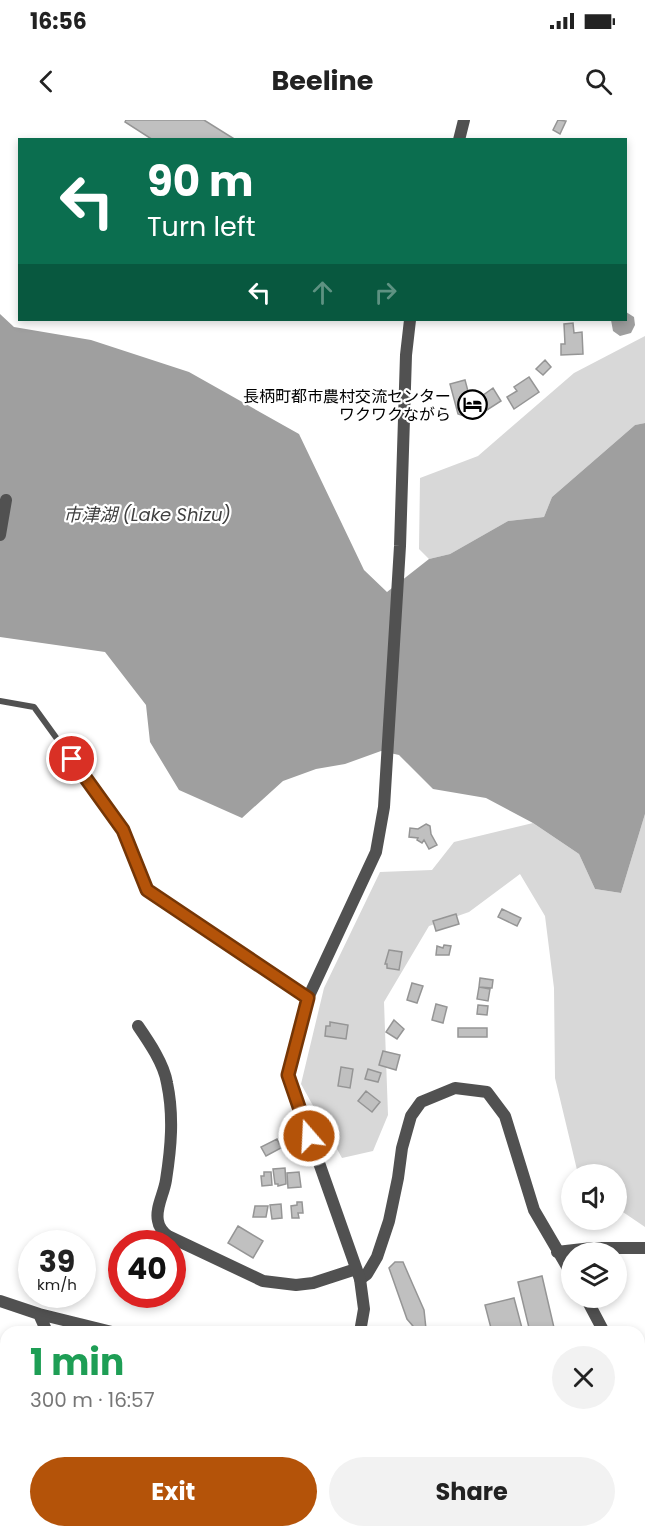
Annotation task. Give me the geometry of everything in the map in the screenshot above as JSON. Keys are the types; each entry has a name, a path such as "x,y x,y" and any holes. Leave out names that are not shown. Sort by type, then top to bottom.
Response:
{"street":[{"path":"460,138 464,120"},
{"path":"361,1326 364,1309 358,1274 288,1075 308,998 376,852 384,807 400,546 405,355 410,321"},
{"path":"0,536 6,500"},
{"path":"138,1026 167,1081 171,1112 170,1148 158,1222 161,1230 168,1236 263,1281 296,1285 368,1274 377,1257 389,1221 402,1148 411,1116 421,1102 455,1088 487,1092 505,1116 534,1210 561,1258"},
{"path":"557,1252 592,1248 645,1248"},
{"path":"0,1301 39,1314 88,1326"},
{"path":"591,1308 601,1326"},
{"path":"39,1314 44,1326"}],"lane":[{"path":"0,701 34,707 123,830 147,890 308,998"}],"shaded area":[{"path":"645,336 645,423 635,425 552,497 544,517 508,521 450,554 429,559 419,549 420,478 478,456 574,373"},
{"path":"645,814 645,1227 627,1215 627,1164 576,1164 555,1078 554,988 545,916 520,874 469,912 429,926 384,1002 388,1115 373,1151 342,1158 301,1084 324,988 380,872 432,870 454,842 533,823 579,854 595,889 621,893"}],"water":[{"path":"627,313 634,317 635,325 631,333 620,336 613,331 611,321 627,321"},
{"name":"市津湖 (Lake Shizu)","path":"0,314 14,327 91,340 189,372 299,434 364,570 387,592 429,559 450,554 508,521 544,517 552,497 635,425 645,423 645,814 621,893 595,889 579,854 533,823 486,798 433,789 399,755 381,751 345,764 316,769 283,781 242,818 179,790 150,742 146,705 105,652 0,637"}],"building":[{"path":"126,120 204,120 233,138 150,138 125,122"},
{"path":"558,120 566,121 560,134 553,130"},
{"path":"573,323 574,333 582,332 583,354 561,355 561,344 565,344 564,324"},
{"path":"545,360 551,367 543,375 536,369"},
{"path":"529,377 539,392 514,409 507,397 517,391 514,387"},
{"path":"465,380 469,395 470,392 480,395 479,398 493,388 501,401 473,419 458,414 450,384"},
{"path":"426,824 430,826 431,834 437,845 429,849 424,840 422,843 417,840 418,838 409,837 410,828 418,829"},
{"path":"502,909 521,918 517,926 498,917"},
{"path":"456,914 459,924 436,931 433,921"},
{"path":"444,945 451,946 449,955 436,955 437,946 443,948"},
{"path":"389,950 402,952 399,970 387,968 385,964"},
{"path":"480,978 493,980 492,988 479,987"},
{"path":"412,983 423,986 417,1003 407,1000"},
{"path":"479,987 490,989 488,1001 477,999"},
{"path":"436,1004 447,1007 443,1023 432,1020"},
{"path":"478,1005 488,1006 487,1015 477,1014"},
{"path":"394,1020 404,1029 397,1039 386,1032"},
{"path":"330,1022 348,1025 346,1039 325,1036 326,1026 330,1026"},
{"path":"458,1028 487,1028 487,1037 458,1037"},
{"path":"383,1051 400,1055 396,1070 379,1065"},
{"path":"341,1067 353,1069 350,1088 338,1086"},
{"path":"368,1069 381,1073 378,1082 365,1079"},
{"path":"366,1091 380,1102 372,1112 358,1101"},
{"path":"277,1139 281,1148 266,1156 261,1147"},
{"path":"285,1168 286,1184 278,1186 275,1184 273,1169"},
{"path":"264,1172 271,1172 272,1185 262,1186 261,1176 264,1176"},
{"path":"299,1172 301,1187 288,1188 287,1173"},
{"path":"297,1202 302,1202 303,1213 298,1213 299,1218 292,1218 291,1206 297,1205"},
{"path":"281,1204 282,1218 272,1219 270,1205"},
{"path":"255,1206 268,1206 266,1217 253,1217"},
{"path":"238,1226 263,1241 253,1258 228,1243"},
{"path":"395,1262 403,1262 424,1310 426,1326 413,1326 407,1319 389,1268"},
{"path":"542,1276 554,1326 529,1326 518,1282"},
{"path":"514,1298 521,1326 490,1326 485,1305"}],"place":[{"name":"長柄町都市農村交流センター ワクワクながら","path":"472,405"}],"route":[{"path":"72,759 123,830 147,890 308,998 288,1075 309,1136"}]}
